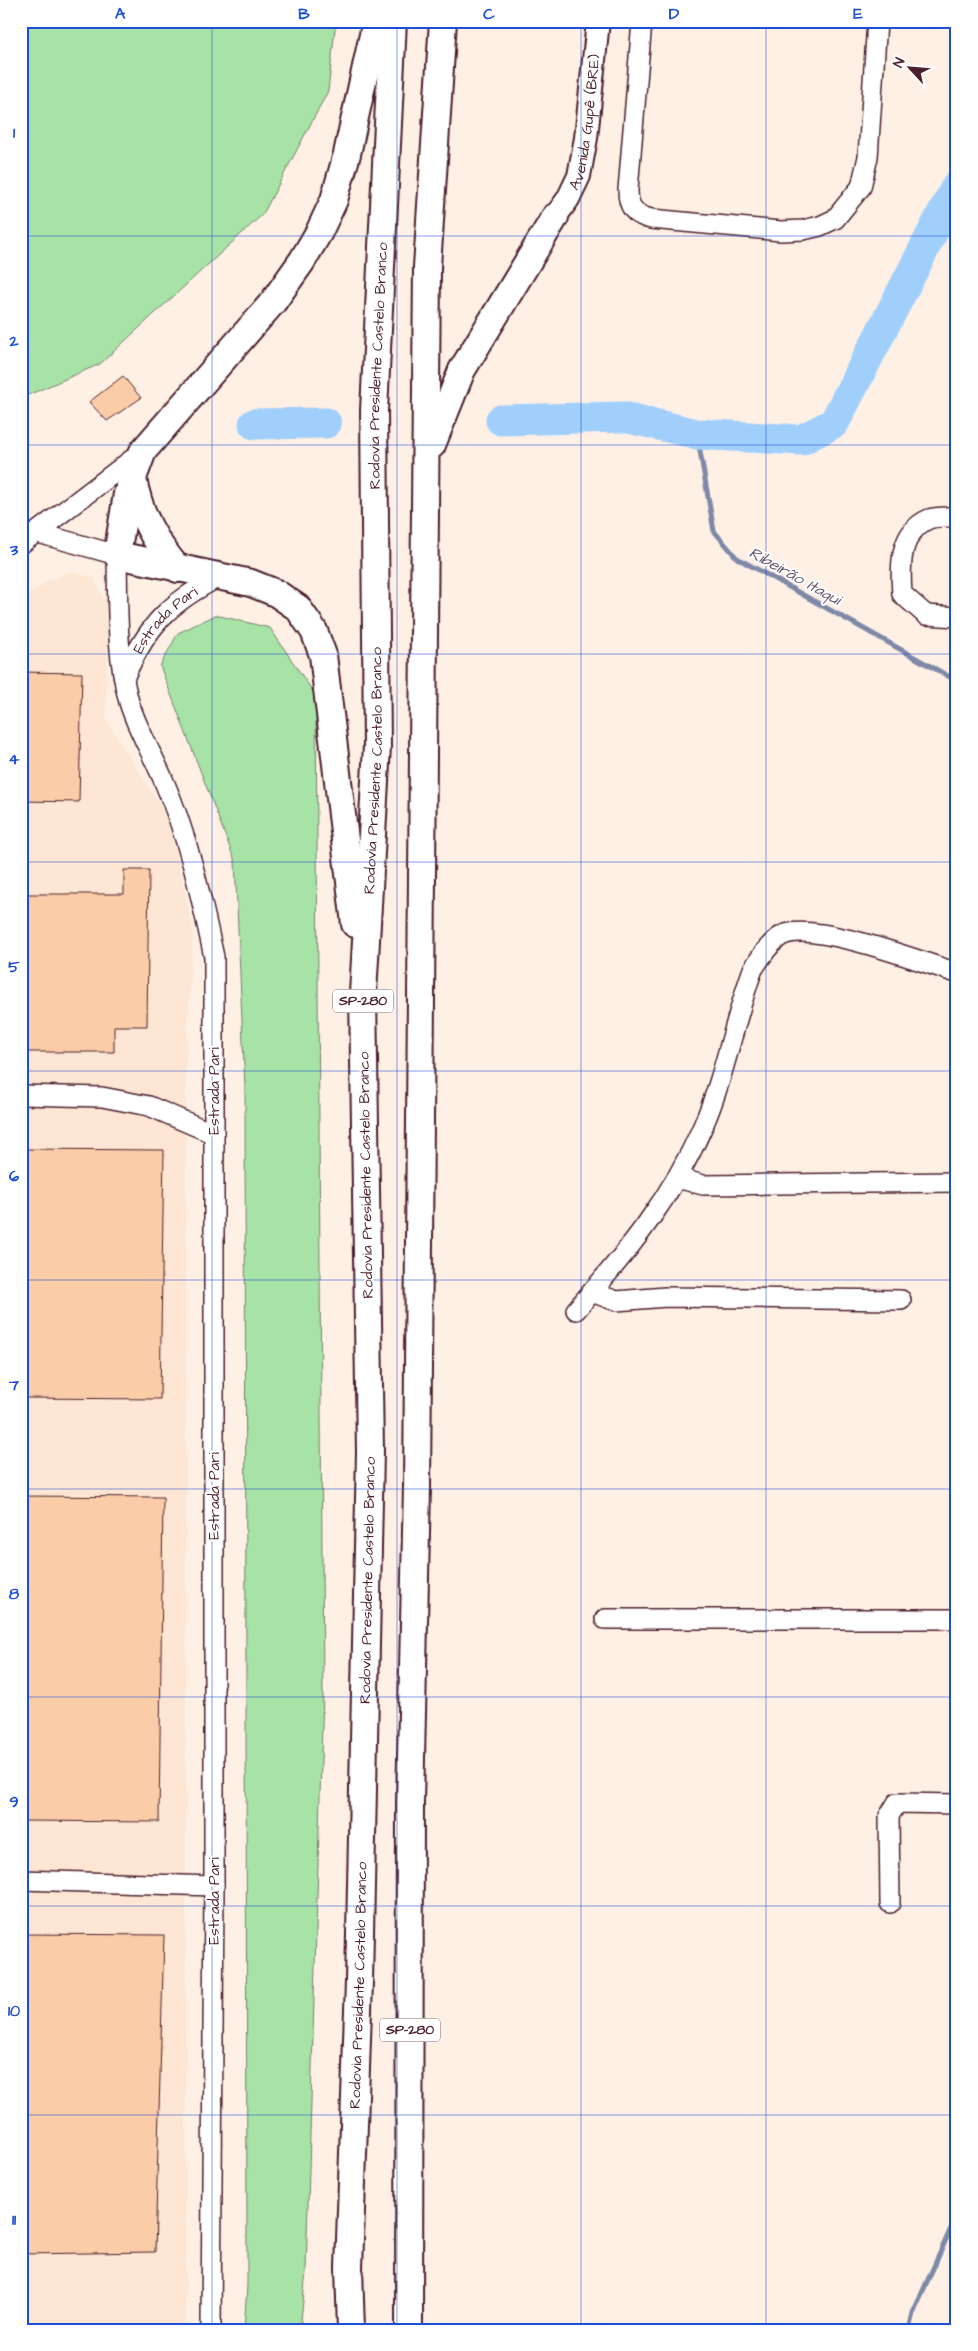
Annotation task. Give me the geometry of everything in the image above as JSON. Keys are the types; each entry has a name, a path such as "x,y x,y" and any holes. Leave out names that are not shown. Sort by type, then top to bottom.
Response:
{"highway":[{"path":"363,994 323,655 314,631 298,608 276,594 251,583 117,555 122,518 132,476 143,451 273,302 302,261 319,232 334,200 347,154 376,21"},
{"name":"Rodovia Presidente Castelo Branco","path":"351,2330 349,2268 359,1992 370,1451 363,994 377,746 374,411 393,21"},
{"name":"SP-280","path":"408,2330 410,1803 417,1487 427,267 443,21"},
{"path":"424,467 446,403 462,370 555,217"},
{"path":"132,476 138,505 149,530 178,569"},
{"path":"341,2330 349,2268"}],"main road":[{"name":"Avenida Gupê (BRE)","path":"555,217 568,199 579,176 586,138 598,21"}],"street":[{"path":"642,21 628,190 628,202 633,211 651,219 781,231 803,230 835,219 860,187 868,157 877,21"},
{"path":"21,544 38,533 143,451"},
{"path":"957,517 930,518 909,534 900,562 902,594 926,615 957,617"},
{"path":"38,533 117,555"},
{"name":"Estrada Pari","path":"117,555 118,622 124,677 130,703 142,736 163,779 194,864 214,957 214,1886 211,2330"},
{"name":"Estrada Pari","path":"124,677 136,650 153,626 172,605 194,590 221,576"},
{"path":"576,1310 650,1220 677,1178 704,1125 753,969 768,947 783,935 800,932 874,946 957,973"},
{"path":"21,1095 102,1097 148,1106 214,1134"},
{"path":"677,1178 703,1185 957,1182"},
{"path":"592,1292 616,1301 666,1297 901,1300"},
{"path":"605,1619 957,1620"},
{"path":"890,1903 889,1816 892,1808 897,1803 957,1804"},
{"path":"21,1880 214,1886"}],"shaded area":[{"path":"70,571 93,578 108,605 106,720 163,810 172,835 193,931 186,1058 186,2330 21,2330 21,599 46,582"}],"green space":[{"path":"21,21 336,21 328,91 263,214 100,364 21,398"},
{"path":"216,615 270,628 316,696 323,1694 306,2272 300,2330 244,2330 247,2285 245,1088 235,861 160,666 178,633"},
{"path":"952,1291 957,1291 957,1336"}],"building":[{"path":"123,376 141,398 107,421 89,402"},
{"path":"21,672 82,673 79,802 21,801"},
{"path":"124,870 149,870 147,1026 114,1026 114,1052 21,1052 21,894 124,894"},
{"path":"21,1149 164,1150 160,1399 21,1398"},
{"path":"21,1496 163,1497 159,1822 21,1821"},
{"path":"21,1934 164,1935 155,2252 21,2254"}],"waterway":[{"path":"501,420 624,417 697,434 801,440 834,423 957,185"},
{"path":"254,424 326,423"},
{"name":"Ribeirão Itaqui","path":"697,434 714,531 737,558 957,681"},
{"name":"Ribeirão Itaqui","path":"909,2330 913,2313 957,2215"}]}
